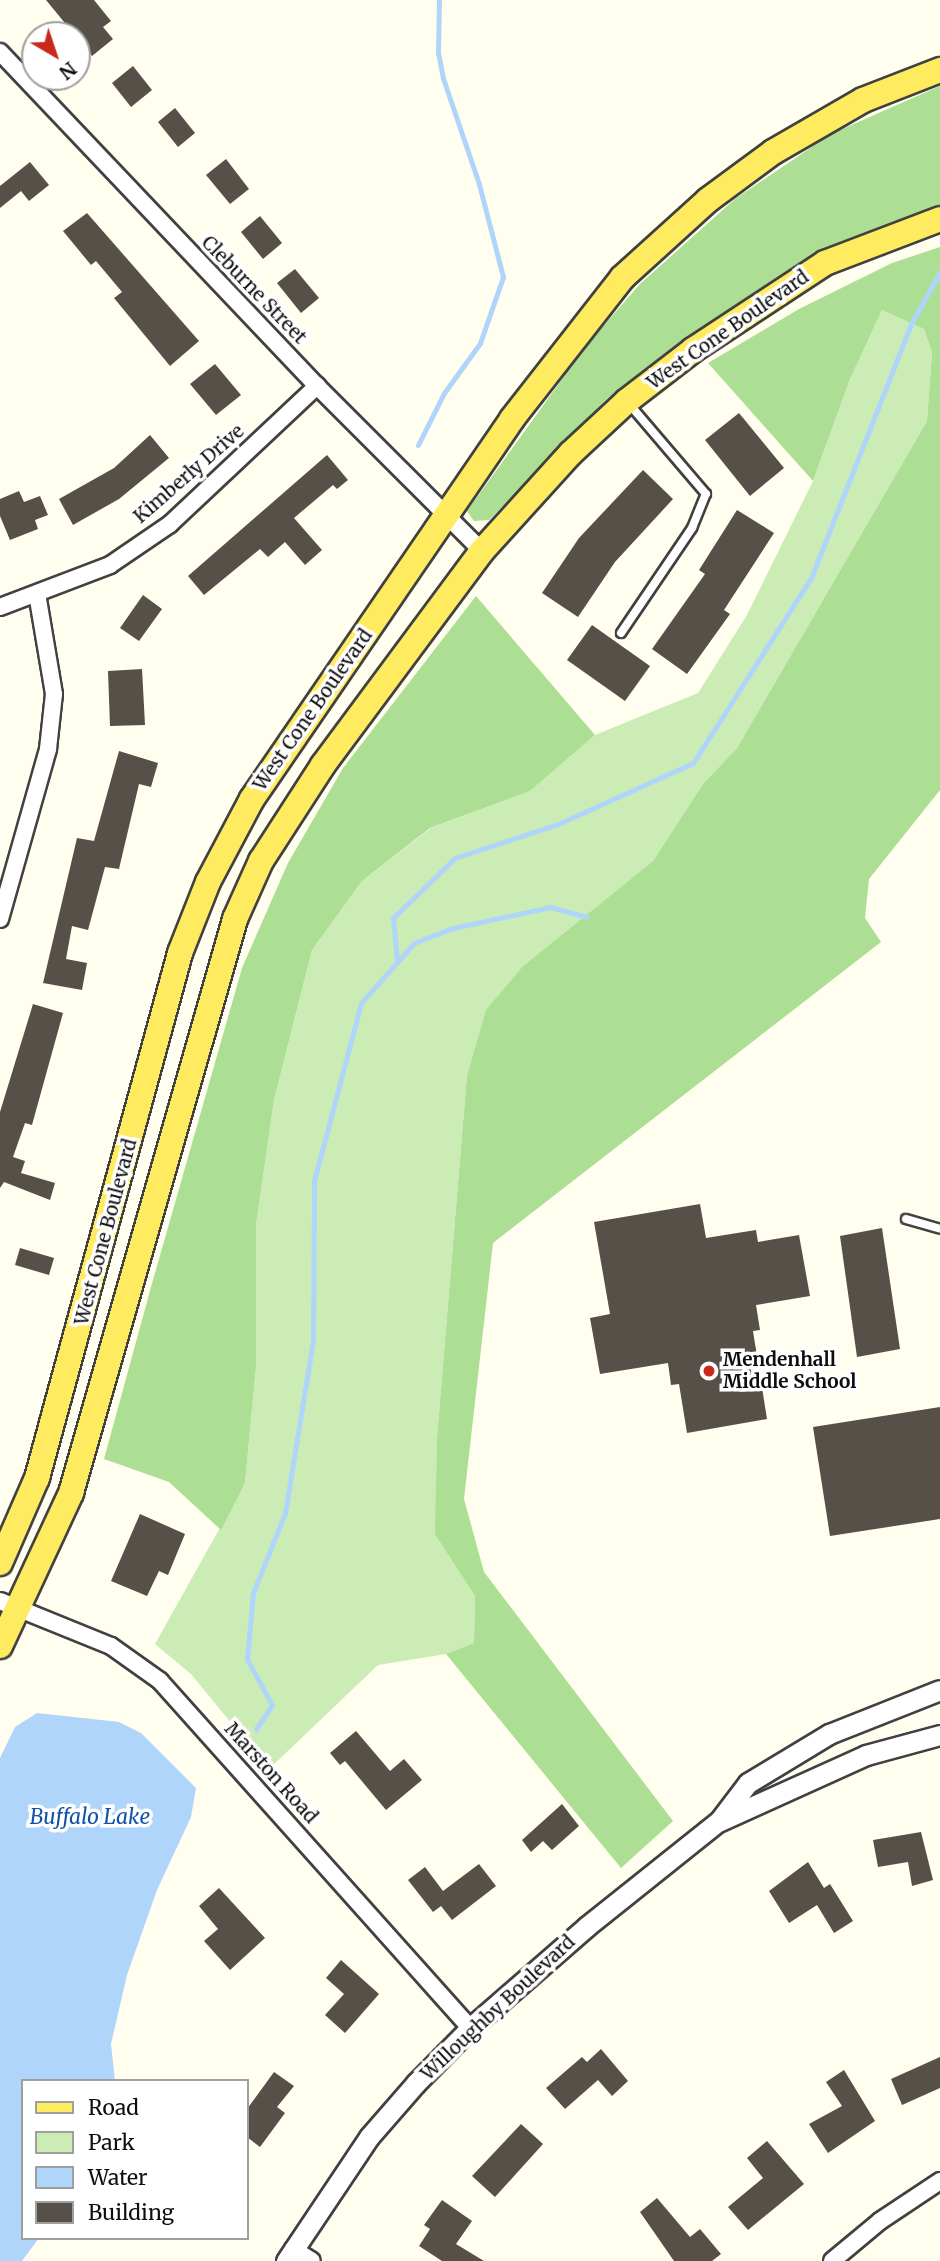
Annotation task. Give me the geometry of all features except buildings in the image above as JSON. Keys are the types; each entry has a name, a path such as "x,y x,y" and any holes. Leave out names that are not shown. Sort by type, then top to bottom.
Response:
{"main road":[{"name":"West Cone Boulevard","path":"0,1563 37,1478 180,953 208,881 251,799 446,514 589,317 660,240 762,160 815,126 863,100 940,70"},
{"name":"West Cone Boulevard","path":"0,1646 10,1604 71,1493 235,919 261,861 323,765 482,551 572,453 627,401 693,350 825,263 940,219"}],"street":[{"name":"Cleburne Street","path":"0,52 317,386 482,551"},
{"name":"Kimberly Drive","path":"0,607 110,565 170,524 317,386"},
{"path":"0,919 48,749 54,694 37,594"},
{"name":"Marston Road","path":"10,1604 111,1646 160,1681 470,2028"},
{"name":"Willoughby Boulevard","path":"290,2255 369,2137 470,2028 719,1821 748,1783 792,1754 866,1717 940,1690"},
{"name":"Willoughby Boulevard","path":"719,1821 866,1755 940,1735"},
{"path":"832,2261 880,2221 940,2181"},
{"path":"290,2255 313,2261"}],"lane":[{"path":"621,633 692,528 706,494 627,401"},
{"path":"906,1219 940,1229"}],"green space":[{"path":"940,86 940,208 852,243 769,284 686,337 608,398 489,520 474,521 467,511 586,346 640,284 735,199 831,134"},
{"path":"940,247 940,790 869,879 865,918 881,942 493,1243 464,1499 484,1572 673,1821 621,1868 446,1654 474,1643 475,1596 435,1534 437,1437 467,1075 486,1010 523,966 653,861 703,784 737,748 927,421 932,353 924,329 882,310 850,379 813,481 708,363 799,309 892,263"},
{"path":"882,310 924,329 932,353 927,421 737,748 703,784 653,861 523,966 486,1011 467,1075 437,1437 436,1534 475,1596 474,1643 446,1654 378,1665 269,1769 191,1674 155,1644 245,1483 256,1367 256,1225 274,1100 312,950 362,881 431,828 530,791 595,735 698,693 747,615 813,481 850,379"},
{"path":"476,596 595,735 530,791 430,828 362,881 312,950 274,1100 256,1225 256,1367 245,1483 221,1530 169,1482 104,1459 242,968 288,863 343,768"}],"water":[{"name":"Buffalo Lake","path":"37,1713 119,1722 141,1733 196,1788 191,1817 157,1890 127,1975 111,2044 115,2079 21,2079 21,2240 38,2240 22,2261 0,2261 0,1758 15,1727"}],"waterway":[{"path":"418,445 444,393 480,343 503,277 479,184 443,78 438,52 439,0"},
{"path":"397,962 393,918 455,858 558,824 693,763 811,578 911,324 940,272"},
{"path":"256,1729 272,1705 247,1659 253,1593 285,1513 313,1341 314,1181 361,1003 414,943 453,928 550,907 587,917"}],"place":[{"name":"Mendenhall Middle School","path":"709,1371"}]}
